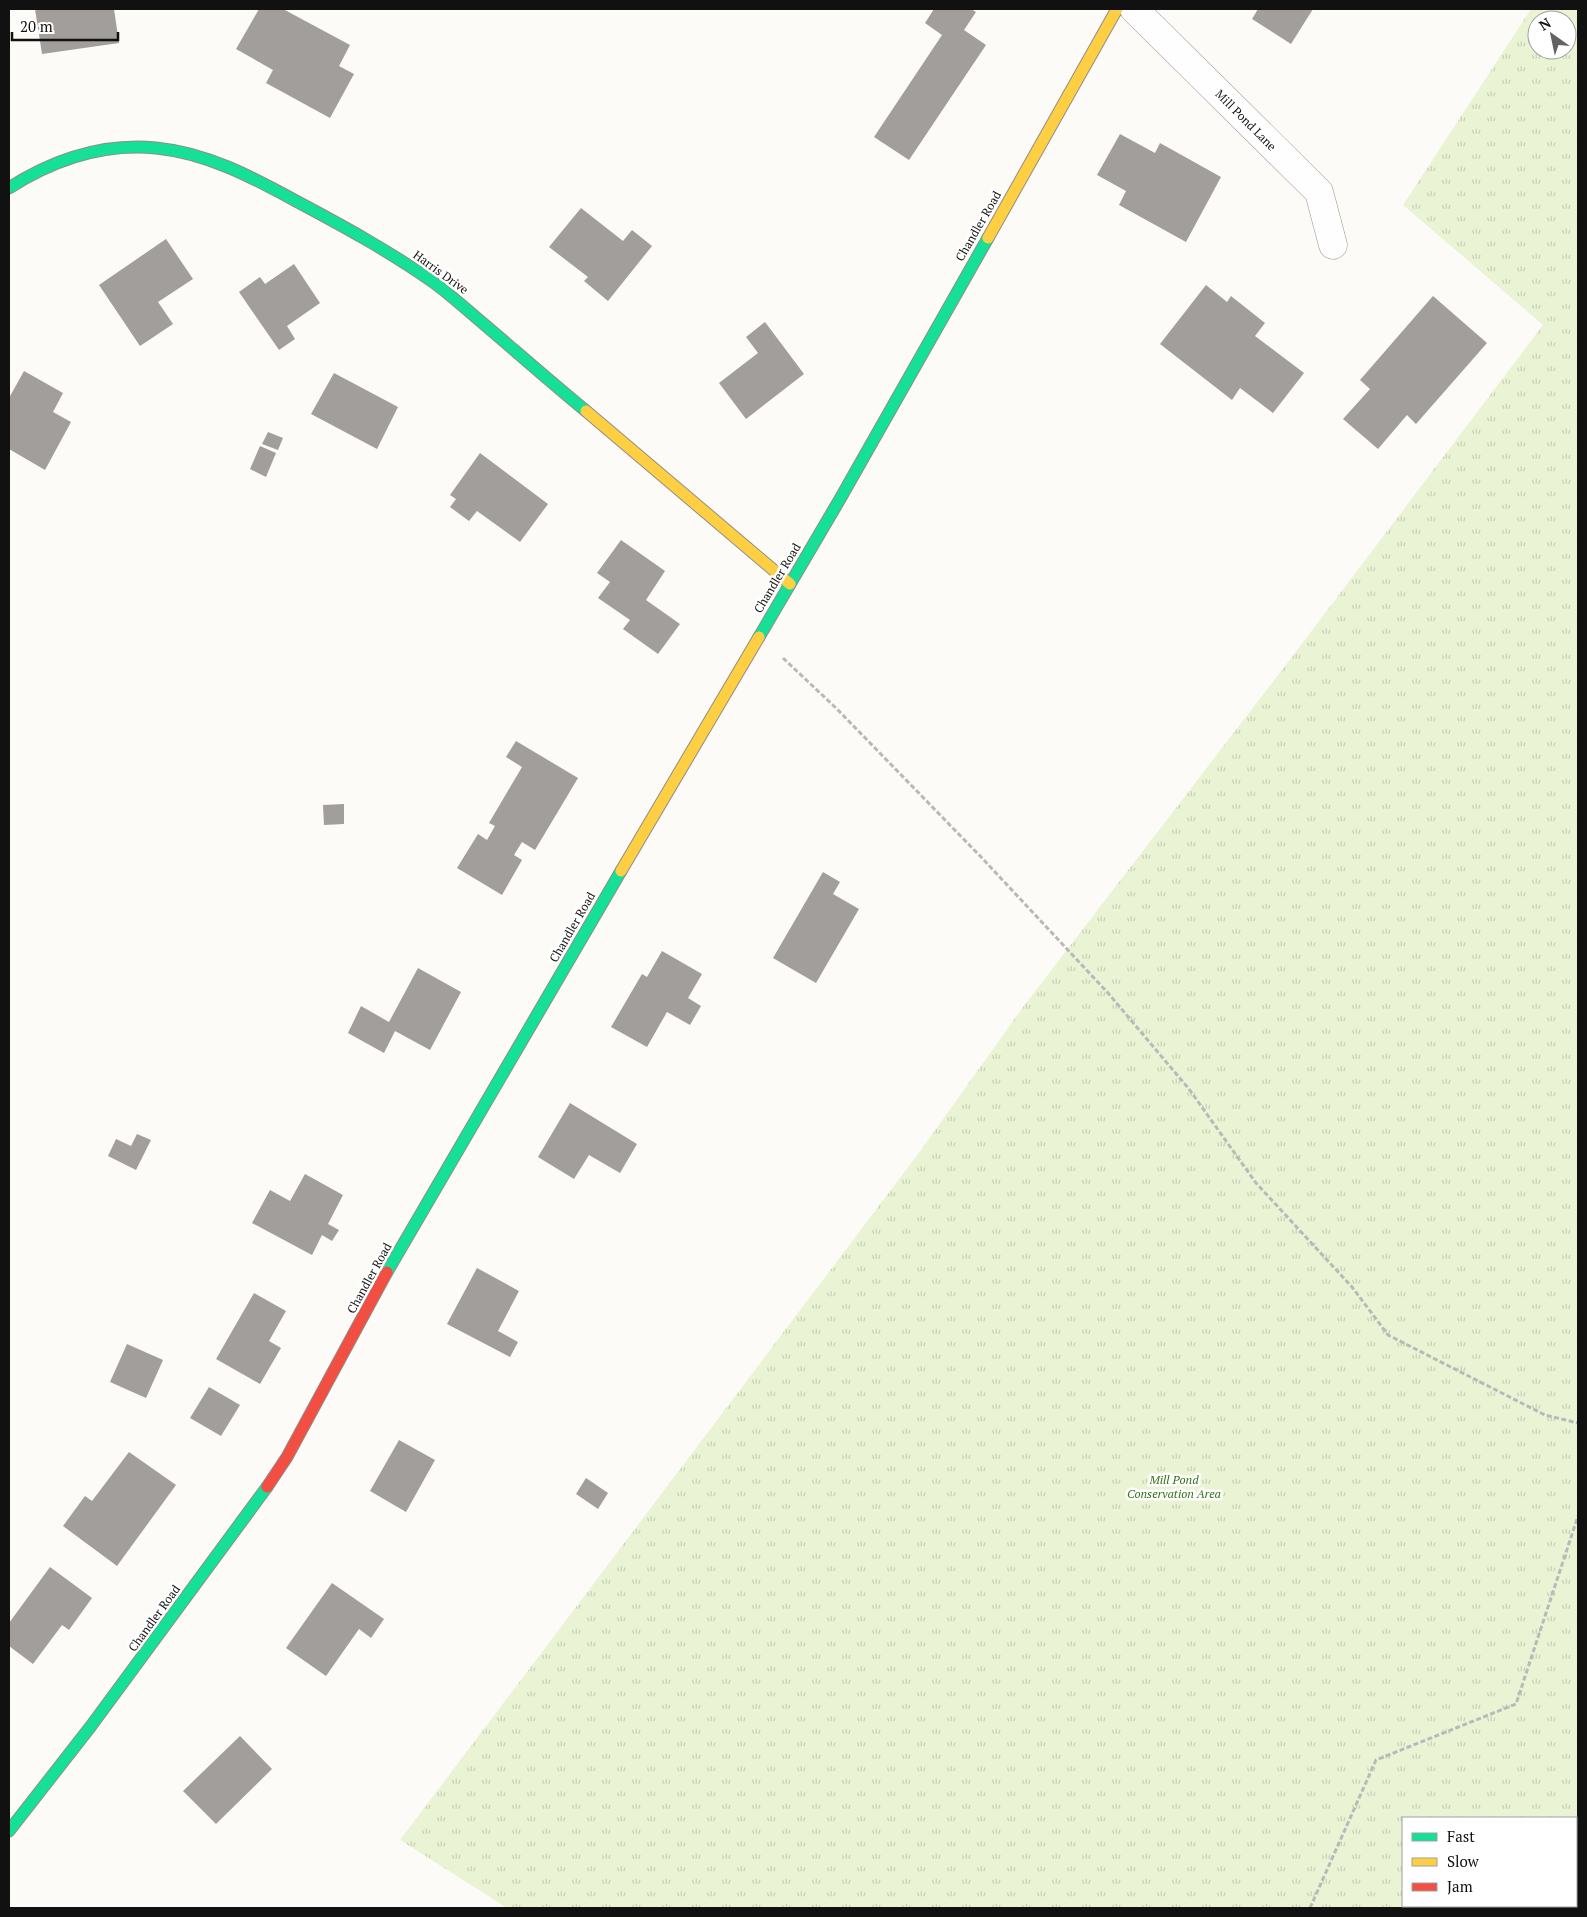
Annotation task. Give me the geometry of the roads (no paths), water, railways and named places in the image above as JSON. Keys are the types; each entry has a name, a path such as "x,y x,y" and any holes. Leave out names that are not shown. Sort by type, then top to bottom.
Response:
{"street":[{"name":"Chandler Road","path":"9,1831 91,1726 256,1503 287,1457 378,1288 445,1171 790,584 1117,9"},
{"name":"Mill Pond Lane","path":"1134,9 1318,192 1333,245"},
{"name":"Harris Drive","path":"9,188 33,172 74,156 96,151 139,147 183,152 205,158 252,178 380,246 435,282 790,584"}],"park label":[{"name":"Mill Pond Conservation Area","path":"1174,1486"}]}
